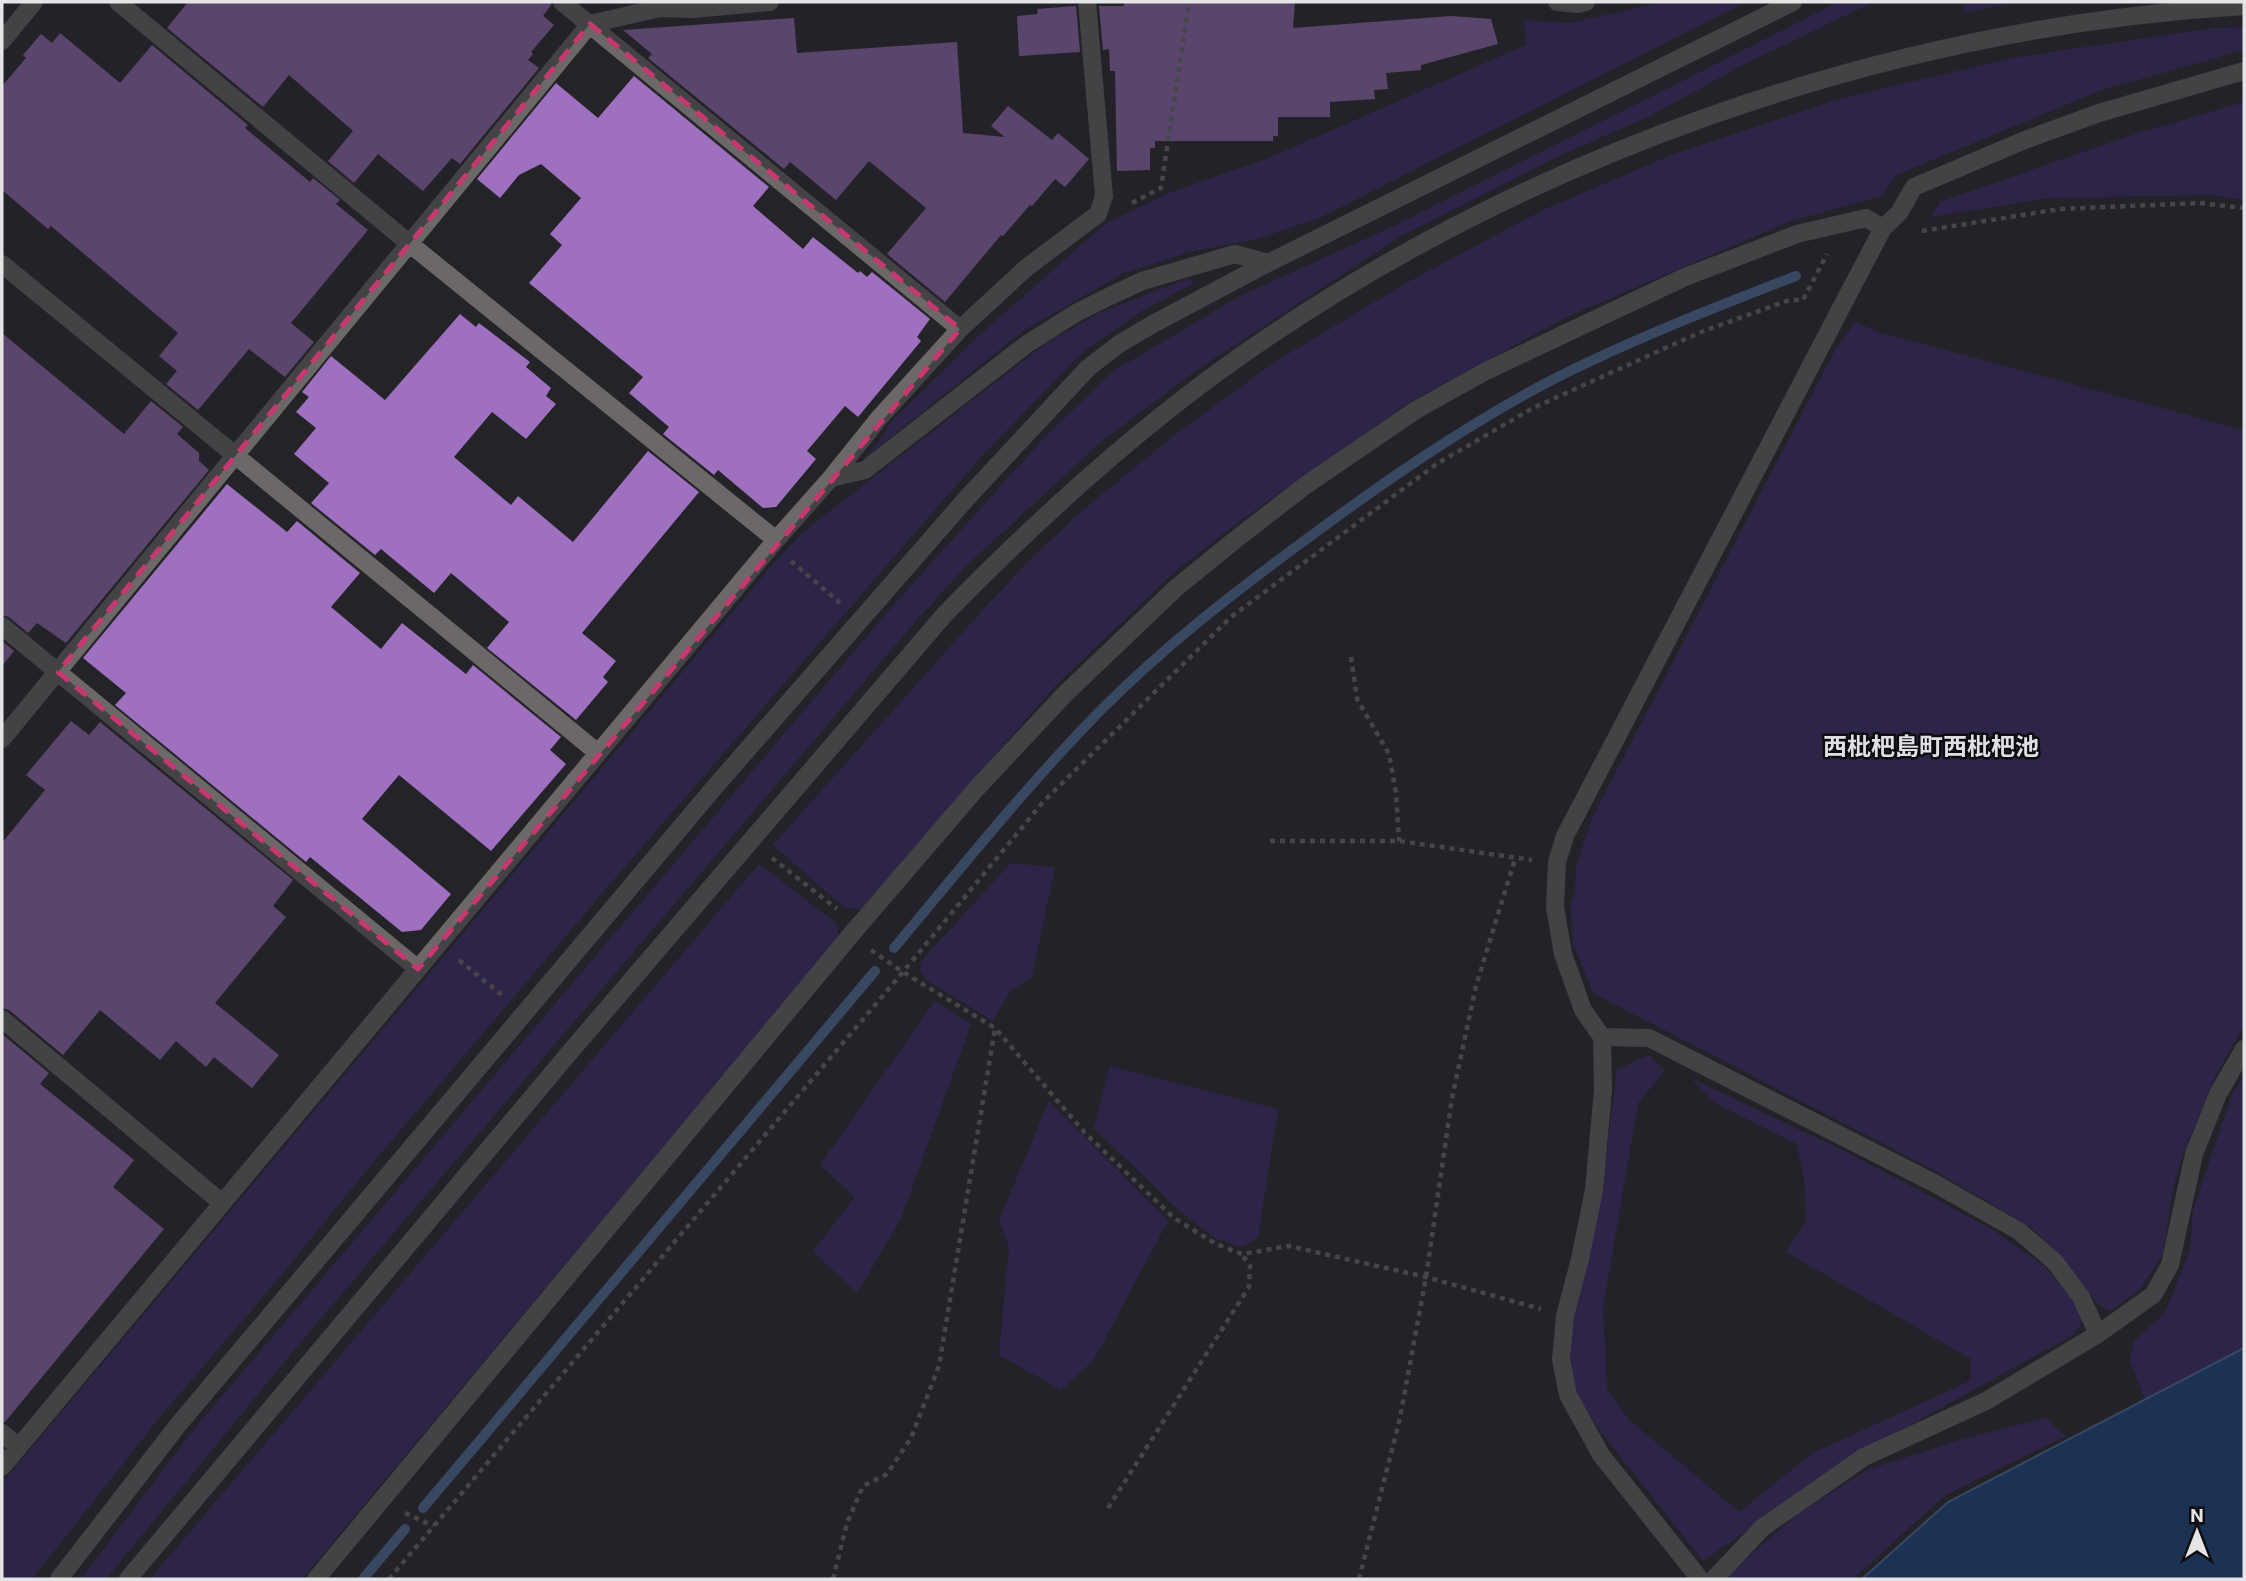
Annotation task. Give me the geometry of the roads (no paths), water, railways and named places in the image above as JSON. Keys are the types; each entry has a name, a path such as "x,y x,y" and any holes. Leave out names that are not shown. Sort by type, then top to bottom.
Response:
{"street":[{"path":"118,2 774,542"},
{"path":"562,2 960,329"},
{"path":"2,739 590,24 660,5 693,9 770,2"},
{"path":"2,1467 880,417 960,329 1027,268 1098,214 1104,196 1087,2"},
{"path":"1557,2 1586,2"},
{"path":"59,1579 178,1424 359,1207 859,620 1017,442 1088,369 1119,344 1153,324 1268,264 1793,2"},
{"path":"2,41 27,4"},
{"path":"128,1579 750,841 945,614 1072,490 1222,370 1405,252 1587,165 1756,99 1893,60 1994,37 2125,16 2244,6"},
{"path":"1700,1579 1601,1455 1568,1395 1561,1359 1565,1316 1594,1190 1603,1090 1602,1038 1583,1010 1563,954 1555,907 1557,862 1565,836 1883,228 1899,213 1914,187 2099,113 2244,71"},
{"path":"316,1579 855,930 977,788 1065,694 1176,588 1306,485 1416,410 1486,371 1685,276 1797,234 1866,218 1883,228"},
{"path":"831,478 865,470 1027,344 1076,313 1110,296 1142,282 1235,254 1268,264"},
{"path":"2,264 598,753"},
{"path":"2,625 418,969"},
{"path":"2,1020 222,1203"},
{"path":"1602,1038 1649,1038 1934,1184 2019,1231 2054,1262 2081,1297 2098,1334"},
{"path":"1714,1579 1762,1528 1864,1457 1986,1401 2098,1334 2153,1295 2170,1265 2194,1154 2218,1094 2244,1049"},
{"path":"2,1433 19,1447"}],"water":[{"path":"2244,1348 2244,1579 1862,1579 1948,1502"}],"waterway":[{"path":"894,948 1019,800 1097,714 1172,644 1280,558 1425,456 1485,417 1548,382 1640,339 1796,276"},
{"path":"423,1508 875,971"},
{"path":"363,1579 405,1529"}],"district":[{"name":"西枇杷島町西枇杷池","path":"1931,747"}]}
